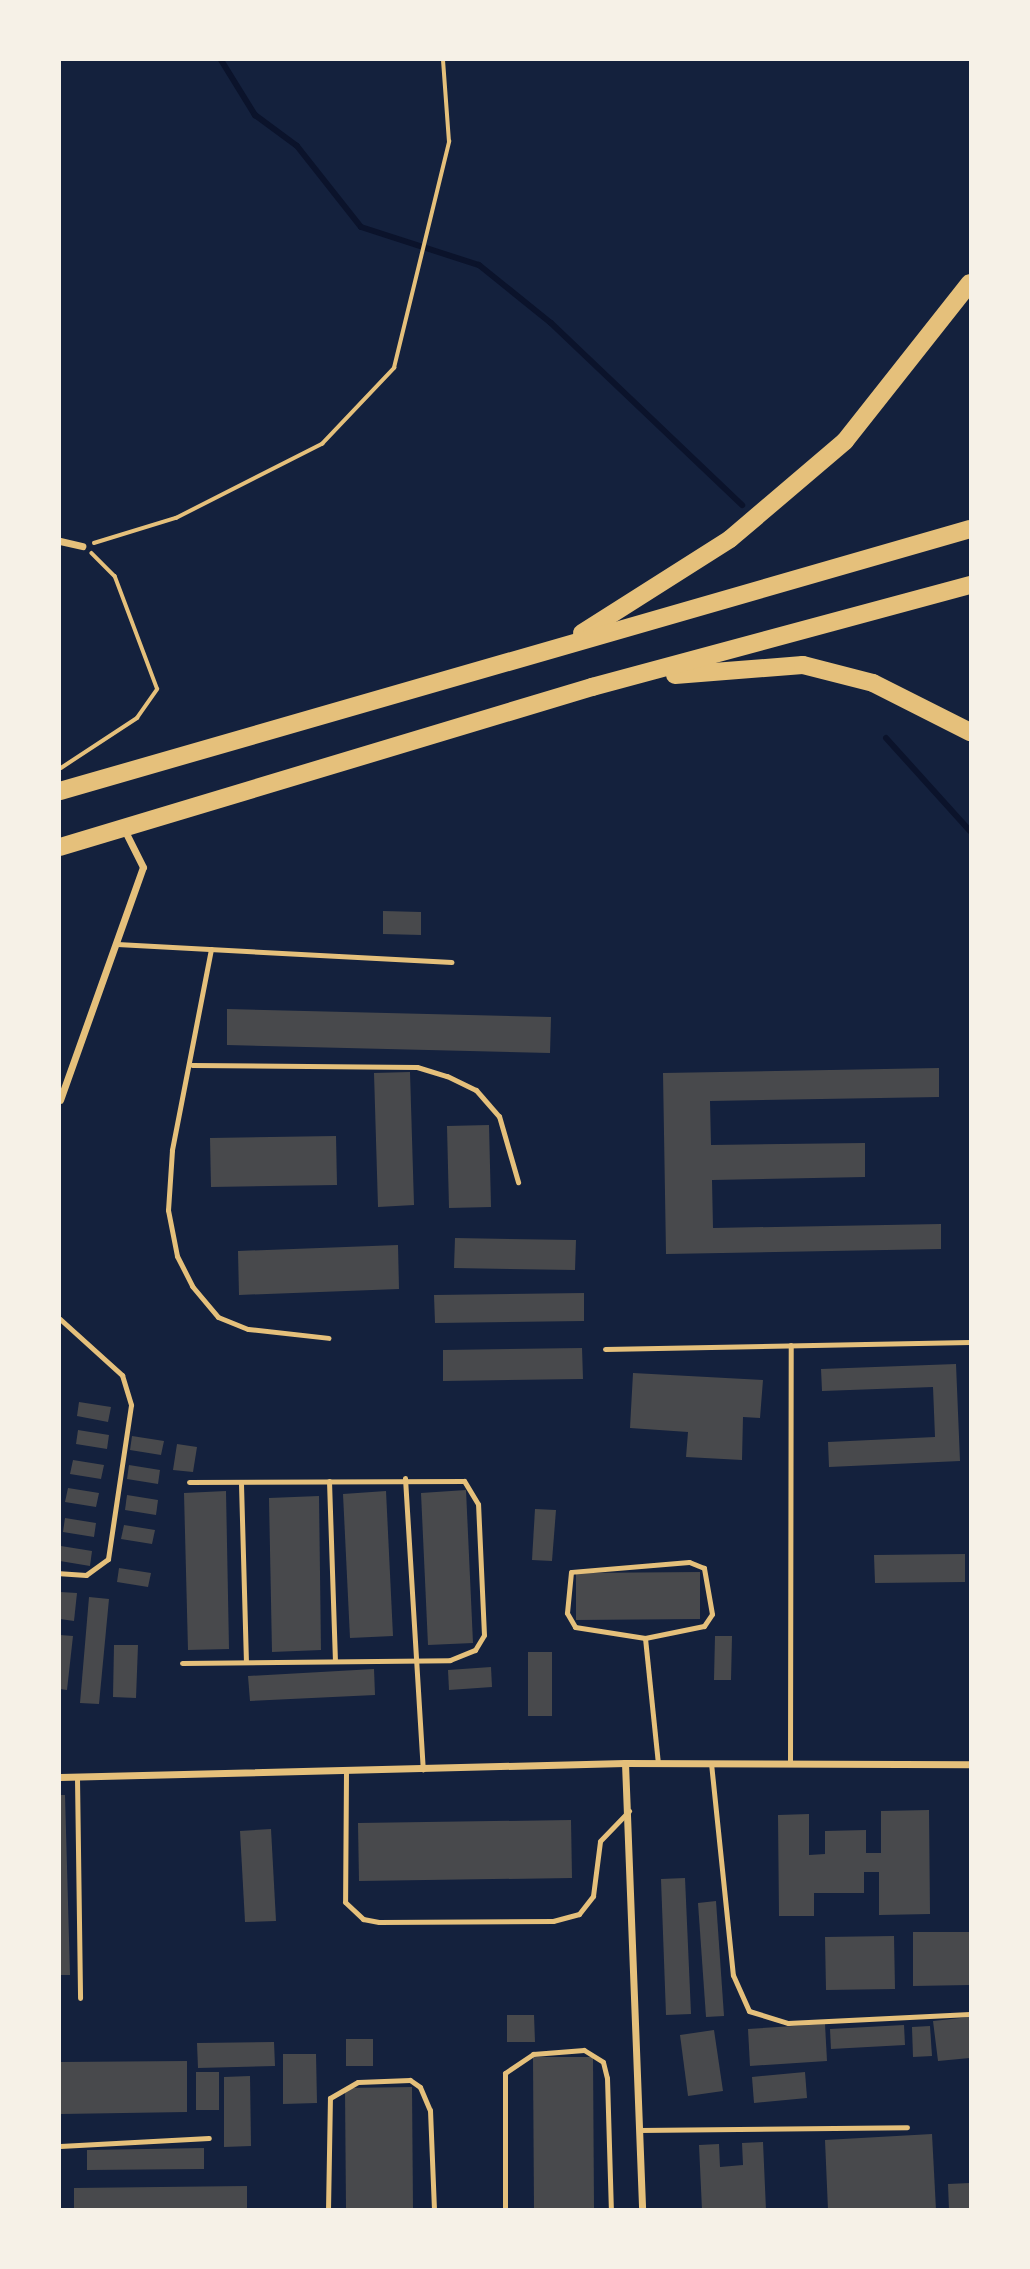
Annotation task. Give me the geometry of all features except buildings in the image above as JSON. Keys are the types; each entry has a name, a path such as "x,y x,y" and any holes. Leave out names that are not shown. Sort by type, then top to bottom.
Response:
{"highway":[{"path":"564,644 730,539 845,442 971,283"},
{"path":"60,791 971,529"},
{"path":"60,847 592,687 971,585"},
{"path":"592,687 724,667 803,665 873,683 971,732"}],"street":[{"path":"60,541 82,546"},
{"path":"60,1100 143,867 124,829"},
{"path":"60,1777 77,1779 625,1763 971,1764"},
{"path":"625,1763 629,1811 642,2210"}],"lane":[{"path":"117,944 452,962"},
{"path":"211,949 192,1065 172,1150 168,1210 191,1286 218,1317 248,1329 329,1338"},
{"path":"192,1065 416,1067 447,1076 476,1090 499,1116 518,1182"},
{"path":"60,1319 122,1375 131,1405 108,1559 86,1575 60,1573"},
{"path":"605,1349 971,1342"},
{"path":"790,1763 791,1345"},
{"path":"405,1478 422,1769"},
{"path":"181,1662 335,1661 465,1656 482,1642 478,1504 464,1481 405,1478 241,1484 190,1482"},
{"path":"329,1481 335,1661"},
{"path":"241,1484 246,1662"},
{"path":"689,1562 704,1568 712,1614 705,1626 645,1638 575,1627 567,1613 571,1572 689,1562"},
{"path":"645,1638 658,1763"},
{"path":"711,1763 733,1975 749,2011 788,2023 971,2014"},
{"path":"346,1772 345,1902 353,1913 379,1922 553,1921 579,1914 593,1896 600,1841 629,1811"},
{"path":"77,1779 80,1998"},
{"path":"505,2210 505,2073 533,2054 584,2050 603,2062 607,2078 611,2210"},
{"path":"328,2210 330,2098 358,2082 410,2080 420,2087 430,2110 434,2210"},
{"path":"639,2130 908,2127"},
{"path":"60,2146 209,2138"}],"path":[{"path":"82,546 176,518 322,444 394,368 449,142 443,60"},
{"path":"60,770 137,718 157,689 115,577 82,546"}],"waterway":[{"path":"221,60 255,115 297,146 361,227 479,265 551,323 742,505"},
{"path":"886,738 970,831"}]}
